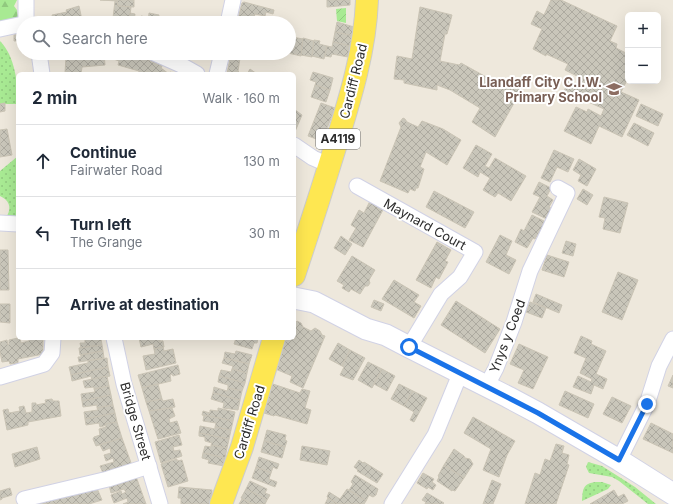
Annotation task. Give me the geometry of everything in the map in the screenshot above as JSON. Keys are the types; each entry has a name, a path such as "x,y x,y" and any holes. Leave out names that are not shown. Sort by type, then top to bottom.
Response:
{"main road":[{"name":"Cardiff Road","path":"296,269 347,108 358,68 364,33 367,0"},
{"name":"Cardiff Road","path":"221,504 242,447 273,340"}],"street":[{"path":"26,0 26,16"},
{"path":"230,16 234,0"},
{"path":"0,29 16,26"},
{"path":"40,60 42,72"},
{"path":"170,60 194,72"},
{"path":"217,72 220,60"},
{"path":"296,146 313,158 329,165"},
{"name":"Maynard Court","path":"357,186 475,252 460,277 441,294 409,347"},
{"name":"Ynys y Coed","path":"486,387 496,368 514,322 520,282 530,272 567,193 558,188"},
{"path":"0,223 16,224"},
{"path":"296,298 314,302 366,328 386,335 538,413 619,460 673,494"},
{"path":"619,460 647,404 659,366 673,339"},
{"path":"0,377 44,364 52,353 52,340"},
{"name":"Bridge Street","path":"114,340 124,384 160,504"},
{"path":"392,504 435,435 460,374"},
{"path":"24,499 108,479 149,466"}],"green space":[{"path":"0,0 17,0 14,6 17,10 18,16 16,16 14,27 7,34 0,35"},
{"path":"346,8 346,23 337,21 336,9"},
{"path":"0,41 9,54 15,71 16,104 0,104"},
{"path":"16,158 16,220 7,216 9,213 9,204 0,196 0,171"},
{"path":"588,462 602,466 635,487 656,504 648,504 612,477 589,473 586,467"},
{"path":"595,482 602,482 611,485 608,489 582,501 585,486"}],"building":[{"path":"100,0 134,0 134,7 118,6 117,1"},
{"path":"327,0 350,0 350,5 327,7"},
{"path":"551,0 561,0 617,26 610,41 617,44 616,48 625,52 625,84 621,92 639,100 622,137 599,126 591,144 564,131 576,107 587,112 588,109 601,116 604,109 564,91 569,81 579,86 583,79 565,70 568,64 546,54 546,56 533,49 542,29 531,24 537,11 544,15"},
{"path":"115,1 117,1 118,6 131,7 130,16 113,16"},
{"path":"244,2 274,10 273,14 266,12 265,16 255,14 254,16 239,16 242,3"},
{"path":"79,6 81,16 52,16 67,12 66,10"},
{"path":"420,7 452,15 447,34 445,34 440,61 459,65 461,63 506,88 511,81 523,87 495,137 472,122 480,108 450,90 437,85 437,90 404,83 404,80 394,79 397,56 412,59"},
{"path":"130,13 135,14 135,16 130,16"},
{"path":"149,13 159,15 159,16 149,16"},
{"path":"337,22 354,27 353,36 335,32"},
{"path":"335,32 353,36 350,46 333,42"},
{"path":"14,35 16,35 16,41 14,41"},
{"path":"296,38 303,39 301,56 296,55"},
{"path":"303,38 314,41 312,57 301,55"},
{"path":"314,40 320,41 319,44 327,46 324,59 312,56"},
{"path":"333,42 350,46 348,57 332,54 331,57 325,56 327,46 332,47"},
{"path":"66,60 105,60 105,65 82,67 81,72 65,72"},
{"path":"116,60 149,60 162,66 161,68 166,72 139,72 118,65 119,61"},
{"path":"230,60 240,60 239,72 227,72"},
{"path":"313,72 333,78 330,90 315,85 316,82 310,80"},
{"path":"315,85 330,90 326,102 311,97"},
{"path":"5,103 5,111 0,112 0,104"},
{"path":"321,103 335,108 322,141 308,136"},
{"path":"641,104 663,114 658,126 636,116"},
{"path":"296,110 302,115 296,129"},
{"path":"403,118 407,122 418,127 422,121 443,129 461,140 447,165 426,152 420,167 424,169 418,188 416,188 415,191 410,189 408,193 380,181 401,127 399,123"},
{"path":"634,123 654,133 648,146 627,135"},
{"path":"7,129 12,155 0,157 0,130"},
{"path":"476,145 492,154 485,166 489,168 495,158 526,176 511,201 498,193 495,197 483,190 490,178 480,172 478,177 463,168"},
{"path":"554,150 574,159 568,172 557,167 550,182 541,178"},
{"path":"579,159 596,169 587,186 578,181 581,175 573,170"},
{"path":"539,182 551,188 547,196 553,200 549,207 556,211 551,221 532,212 540,197 533,194"},
{"path":"583,189 593,195 587,205 577,199"},
{"path":"434,191 474,212 465,228 426,207"},
{"path":"604,197 628,203 620,233 603,229 605,218 599,217"},
{"path":"370,201 384,208 363,247 349,240 356,228 351,225 359,210 364,213"},
{"path":"532,215 550,224 546,231 541,229 527,248 515,242 521,229 524,231"},
{"path":"500,235 512,241 506,255 516,260 509,274 486,262"},
{"path":"341,236 352,244 345,255 334,248"},
{"path":"566,241 576,244 573,256 562,253"},
{"path":"437,242 451,250 445,261 448,262 439,279 436,277 431,288 416,280"},
{"path":"0,250 8,250 9,290 0,290"},
{"path":"547,255 569,262 564,277 542,270"},
{"path":"352,256 375,270 369,280 370,283 368,286 365,286 360,294 351,289 349,292 342,288 344,285 337,281"},
{"path":"618,272 638,280 622,320 602,312"},
{"path":"394,280 419,295 414,302 421,306 414,318 382,299"},
{"path":"536,294 562,305 559,313 533,302"},
{"path":"374,300 384,304 381,311 371,307"},
{"path":"456,301 500,329 485,353 441,325"},
{"path":"530,302 546,308 542,318 526,312"},
{"path":"0,304 10,304 10,323 0,322"},
{"path":"296,322 301,323 303,327 311,331 315,328 325,336 303,388 290,382 292,376 273,368 284,340 296,340"},
{"path":"581,336 592,341 591,344 606,351 596,374 607,379 603,389 594,385 591,394 573,387 578,376 591,382 592,379 580,373 586,358 574,353"},
{"path":"16,338 16,340 20,340 21,343 29,340 43,340 43,354 18,359 18,363 10,364 9,361 2,362 0,342 7,340 8,345 9,340"},
{"path":"85,340 101,340 102,345 81,348 80,343 85,343"},
{"path":"139,340 160,340 160,342 163,341 164,347 154,349 153,344 141,347"},
{"path":"235,340 258,340 257,343 254,343 252,349 234,344"},
{"path":"338,343 350,350 342,366 329,359"},
{"path":"519,344 548,357 533,389 518,383 524,370 510,364"},
{"path":"102,345 103,351 80,355 79,348"},
{"path":"163,347 164,351 173,349 176,363 146,370 143,356 155,354 154,349"},
{"path":"350,350 365,358 353,380 340,375 344,367 342,366"},
{"path":"103,351 104,358 79,362 78,357 81,357 81,355"},
{"path":"236,351 252,355 249,364 224,358 225,352 235,354"},
{"path":"107,358 108,367 71,375 69,367 88,363 88,361"},
{"path":"224,358 249,364 247,373 232,369 233,366 222,363"},
{"path":"368,362 382,369 372,388 358,380"},
{"path":"178,365 180,374 173,376 172,374 170,375 171,381 142,388 138,375"},
{"path":"108,367 110,376 92,380 91,376 72,381 71,375"},
{"path":"232,369 247,373 245,383 219,376 221,370 231,372"},
{"path":"382,369 395,376 387,391 374,384"},
{"path":"673,375 673,388 668,386"},
{"path":"107,376 109,386 94,389 94,387 85,388 83,381"},
{"path":"219,376 245,383 242,391 228,388 228,385 218,382"},
{"path":"158,384 162,399 146,402 142,388"},
{"path":"273,384 300,393 302,389 310,391 305,408 311,410 307,424 264,413"},
{"path":"399,384 413,391 404,406 391,399"},
{"path":"109,386 111,395 82,401 81,394 95,392 94,389"},
{"path":"214,387 227,391 228,388 242,391 240,400 213,393"},
{"path":"413,391 427,398 414,422 410,420 414,412 404,406"},
{"path":"565,391 594,404 588,418 559,405"},
{"path":"213,393 240,400 238,410 223,408 224,403 211,399"},
{"path":"111,395 113,405 97,408 97,405 83,407 82,401"},
{"path":"612,397 631,406 622,423 603,414"},
{"path":"52,399 53,401 59,401 61,416 28,422 28,425 7,430 3,410 8,409 9,413 20,411 19,407 24,406 26,413 32,412 32,403 36,403 36,405 46,403 45,400"},
{"path":"162,399 163,401 173,399 175,407 149,411 146,402"},
{"path":"113,405 115,413 85,419 84,412 98,410 97,408"},
{"path":"172,408 175,416 169,419 170,423 177,421 181,433 158,439 149,411"},
{"path":"218,408 235,412 233,421 202,415 203,411 210,413 210,410 218,411"},
{"path":"115,413 117,422 100,427 99,423 86,425 85,419"},
{"path":"204,415 233,421 231,430 215,427 216,423 203,421"},
{"path":"473,417 515,441 507,455 499,477 483,470 491,449 464,433"},
{"path":"117,422 122,438 96,446 93,439 94,437 100,435 99,429 106,427 105,424"},
{"path":"651,423 673,434 673,453 643,439"},
{"path":"200,426 231,430 229,439 199,433"},
{"path":"267,430 286,435 285,440 287,441 285,447 264,441"},
{"path":"199,433 229,439 227,448 211,445 212,443 205,441 205,437 199,436"},
{"path":"179,435 182,445 173,447 174,451 180,450 182,456 161,463 155,442"},
{"path":"122,438 146,504 123,504 128,502 127,498 114,503 111,495 121,491 122,494 126,492 124,489 111,493 109,485 122,483 118,472 110,475 109,471 103,473 100,466 114,462 113,458 106,461 104,455 111,453 110,448 103,451 100,445"},
{"path":"264,441 285,447 282,458 261,452"},
{"path":"556,444 564,446 562,453 569,455 567,464 569,465 556,504 525,504 535,473 540,475 545,459 550,461"},
{"path":"211,445 227,448 225,458 203,453 205,446 211,447"},
{"path":"302,446 330,451 327,465 300,460"},
{"path":"37,447 40,459 15,467 12,454"},
{"path":"454,449 465,458 470,459 473,464 464,478 444,465"},
{"path":"203,453 225,458 224,466 208,463 209,460 202,458"},
{"path":"259,457 279,464 277,469 273,467 271,473 256,467"},
{"path":"177,459 177,461 182,460 188,481 168,487 161,464"},
{"path":"359,460 383,474 377,483 357,471 358,470 354,467"},
{"path":"444,465 464,478 455,491 452,491 437,481"},
{"path":"256,467 271,473 269,479 277,482 275,487 252,478"},
{"path":"423,473 434,479 432,482 436,485 433,490 428,487 427,489 417,483"},
{"path":"355,475 378,489 376,495 373,497 369,495 366,501 349,490 353,484 351,482"},
{"path":"492,480 501,484 493,504 483,504"},
{"path":"250,481 267,489 265,493 270,495 267,500 246,489"},
{"path":"96,486 102,500 89,504 23,504"},
{"path":"179,487 212,490 211,504 181,504 181,498 178,498"},
{"path":"10,488 12,495 0,500 0,491"},
{"path":"246,489 267,500 265,504 253,504 241,498"},
{"path":"347,489 366,501 364,504 338,504 327,497 329,492 340,499"},
{"path":"614,490 618,497 624,494 628,501 622,504 590,504"},
{"path":"427,493 444,503 425,504 426,502 422,500"},
{"path":"328,498 338,504 325,504"},
{"path":"242,499 252,504 239,504"}],"place":[{"name":"Llandaff City C.I.W. Primary School","path":"614,89"}],"route":[{"path":"409,347 538,413 619,460 647,404"}]}
